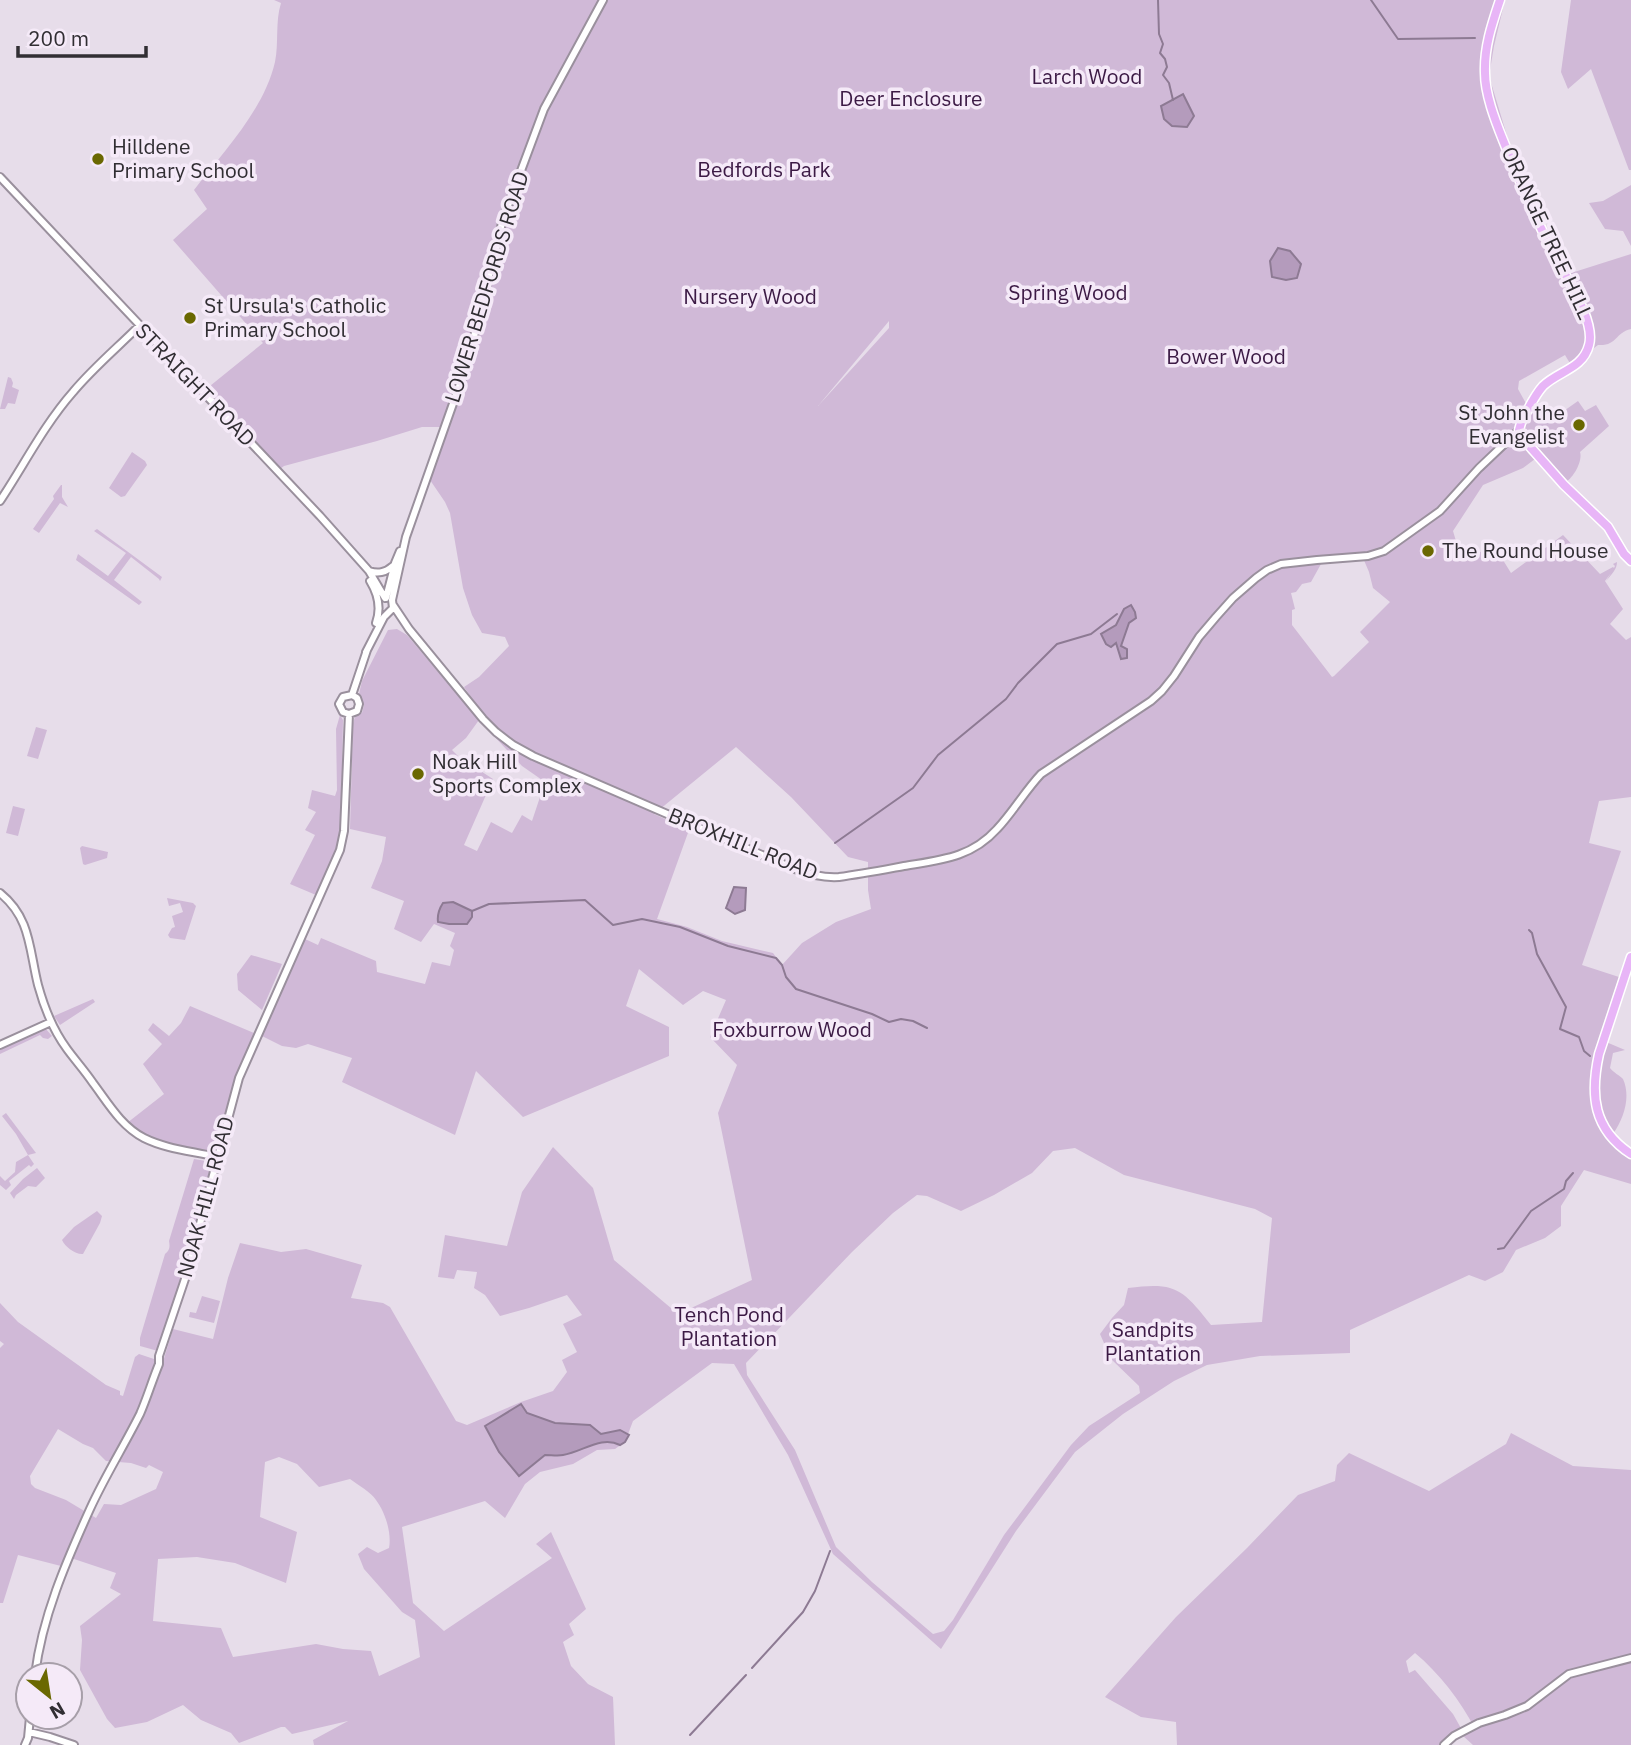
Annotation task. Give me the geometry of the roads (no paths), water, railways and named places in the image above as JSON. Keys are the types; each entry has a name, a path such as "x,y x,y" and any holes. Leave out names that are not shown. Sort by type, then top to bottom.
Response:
{"main road":[{"name":"ORANGE TREE HILL","path":"1500,0 1487,41 1485,75 1494,116 1520,183 1588,319 1591,333 1583,358 1544,385 1519,429"},
{"path":"1519,429 1525,441 1564,485 1605,523 1631,561"},
{"path":"1506,442 1519,439 1525,441"},
{"path":"1631,957 1604,1037 1595,1085 1598,1112 1605,1130 1631,1154"}],"street":[{"name":"LOWER BEDFORDS ROAD","path":"385,602 468,361 495,250 512,195 544,109 603,0"},
{"name":"STRAIGHT ROAD","path":"0,177 320,516 369,571 385,602"},
{"path":"0,502 72,392 139,326"},
{"name":"BROXHILL ROAD","path":"385,602 483,719 513,745 813,876 839,877 950,859 984,841 998,829 1041,774 1162,691 1216,617 1256,578 1281,564 1368,556 1384,551 1440,512 1519,429"},
{"name":"LOWER BEDFORDS ROAD","path":"385,602 395,563 404,543"},
{"path":"357,559 385,602"},
{"path":"369,571 384,572 395,563"},
{"name":"NOAK HILL ROAD","path":"352,695 366,652 378,618 385,602 392,610 384,617 366,652"},
{"name":"BROXHILL ROAD","path":"388,613 409,629"},
{"name":"NOAK HILL ROAD","path":"352,695 357,698 359,704 357,710 349,714 343,712 339,704 343,697 352,695"},
{"name":"NOAK HILL ROAD","path":"37,1661 47,1614 91,1507 141,1412 159,1364 159,1356 186,1276 239,1077 341,850 349,714"},
{"path":"0,893 13,906 24,924 38,984 51,1022 116,1115 143,1138 216,1157"},
{"path":"0,1045 51,1022"},
{"path":"1444,1745 1454,1736 1479,1723 1527,1706 1569,1674 1631,1658"},
{"path":"25,1745 29,1732 74,1745"}],"waterway":[{"path":"1158,0 1159,34 1163,44 1160,53 1167,67 1163,75 1169,83 1173,100"},
{"path":"1371,0 1398,39 1475,38"},
{"path":"835,843 913,788 938,755 1006,699 1057,644 1091,634 1117,614"},
{"path":"472,911 489,904 585,900 613,925 642,919 680,927 728,946 776,958 796,989 889,1022 901,1019 927,1028"},
{"path":"1529,930 1537,954 1566,1007 1560,1029 1579,1037 1584,1051 1590,1056"},
{"path":"1498,1249 1504,1248 1531,1211 1564,1189 1566,1181 1573,1173"},
{"path":"752,1668 803,1612 815,1591 830,1551"},
{"path":"690,1735 746,1675"}],"place":[{"name":"Hilldene Primary School","path":"98,159"},
{"name":"St Ursula's Catholic Primary School","path":"190,318"},
{"name":"St John the Evangelist","path":"1579,425"},
{"name":"The Round House","path":"1428,551"},
{"name":"Noak Hill Sports Complex","path":"418,774"}],"park label":[{"name":"Larch Wood","path":"1087,77"},
{"name":"Deer Enclosure","path":"911,99"},
{"name":"Bedfords Park","path":"764,170"},
{"name":"Spring Wood","path":"1068,293"},
{"name":"Nursery Wood","path":"750,297"},
{"name":"Bower Wood","path":"1226,357"},
{"name":"Foxburrow Wood","path":"792,1030"},
{"name":"Tench Pond Plantation","path":"729,1327"},
{"name":"Sandpits Plantation","path":"1153,1342"}]}
